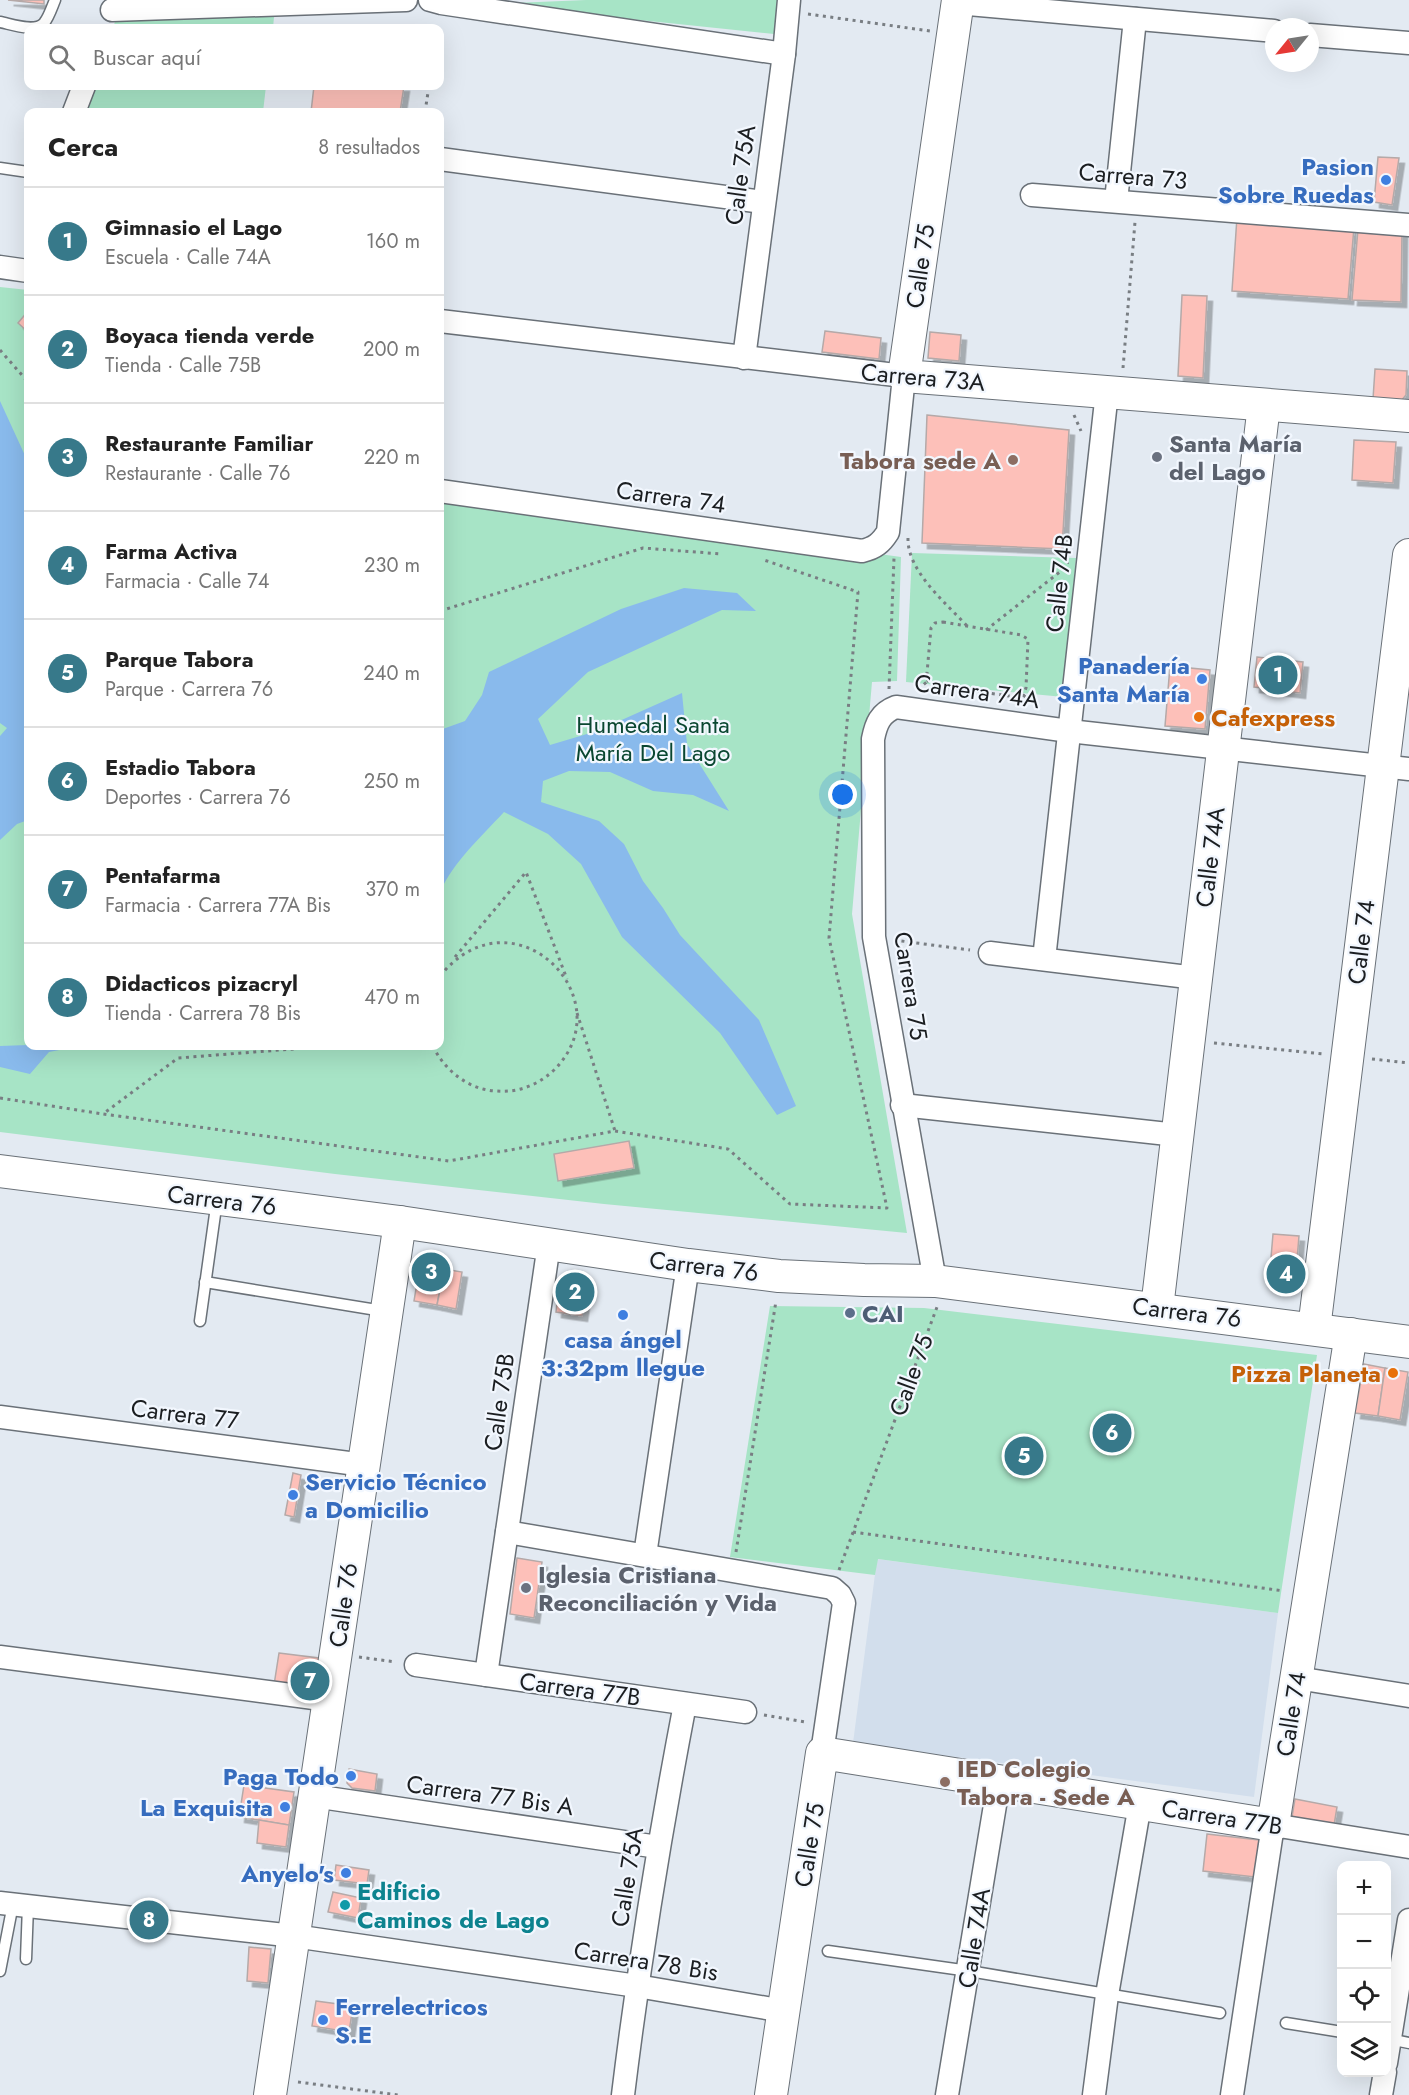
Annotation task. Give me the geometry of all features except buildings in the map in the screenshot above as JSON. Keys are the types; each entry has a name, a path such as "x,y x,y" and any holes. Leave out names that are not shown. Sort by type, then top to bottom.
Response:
{"street":[{"path":"111,13 406,0"},
{"path":"430,0 784,54"},
{"path":"958,2 1265,30"},
{"name":"Calle 75","path":"899,541 904,376 958,2"},
{"name":"Calle 75A","path":"744,358 784,54 788,6"},
{"path":"1126,202 1135,19"},
{"path":"1319,35 1409,43"},
{"path":"76,108 82,90"},
{"path":"444,160 763,202"},
{"name":"Carrera 73","path":"1032,195 1409,225"},
{"path":"0,267 24,270"},
{"name":"Carrera 73A","path":"444,321 904,376 1409,416"},
{"name":"Calle 74B","path":"1044,959 1069,731 1114,393"},
{"name":"Calle 74A","path":"1156,1308 1264,405"},
{"name":"Carrera 74","path":"444,492 862,551 879,544 899,541"},
{"name":"Calle 74","path":"1314,1329 1347,1056 1396,768 1409,555"},
{"name":"Carrera 74A","path":"892,708 1069,731 1396,768"},
{"name":"Carrera 75","path":"892,708 877,722 873,739 874,937 902,1105 937,1289"},
{"path":"990,952 1196,978"},
{"path":"902,1105 1177,1135"},
{"name":"Carrera 76","path":"0,1171 400,1222 688,1265 779,1276 864,1280 937,1289 1156,1308 1409,1342"},
{"name":"Calle 76","path":"271,2087 400,1222"},
{"name":"Calle 75B","path":"486,1675 549,1244"},
{"path":"645,1555 688,1265"},
{"name":"Calle 74","path":"1232,2095 1351,1334"},
{"name":"Carrera 77","path":"0,1417 364,1465"},
{"path":"507,1532 733,1570 836,1592"},
{"name":"Calle 75","path":"771,2095 844,1603 836,1592"},
{"path":"0,1657 329,1700"},
{"name":"Carrera 77B","path":"416,1665 745,1712"},
{"path":"1297,1678 1409,1696"},
{"name":"Calle 75A","path":"623,2095 658,1847 684,1704"},
{"name":"Carrera 77B","path":"824,1739 999,1781 1409,1847"},
{"name":"Calle 74A","path":"947,2095 999,1781"},
{"name":"Carrera 77 Bis A","path":"314,1796 658,1847"},
{"path":"1094,2095 1107,1995 1140,1804"},
{"name":"Carrera 78 Bis","path":"14,1904 294,1936 637,1986 784,2011"},
{"path":"1395,2040 1409,1920"},
{"path":"1381,2095 1384,2077"}],"lane":[{"path":"42,24 55,0"},
{"path":"0,22 24,26"},
{"path":"0,168 24,171"},
{"path":"200,1321 217,1200"},
{"path":"205,1282 386,1312"},
{"path":"14,1904 26,1959"},
{"path":"0,1971 14,1904"},
{"path":"828,1951 969,1971 1220,2013"},
{"path":"1286,2024 1337,2031"}],"path":[{"path":"788,6 934,31"},
{"path":"426,108 428,90"},
{"path":"1114,393 1126,202"},
{"path":"0,350 24,377"},
{"path":"1069,411 1075,415 1081,431"},
{"path":"899,541 908,545"},
{"path":"899,541 908,545"},
{"path":"892,708 893,562 899,541"},
{"path":"908,545 912,562 920,575 967,626"},
{"path":"444,610 643,548 732,555"},
{"path":"0,1098 449,1161 615,1131 728,1149 790,1204 887,1208 829,938 858,592 754,556"},
{"path":"986,630 1061,571 1070,559"},
{"path":"943,622 967,626 1021,635 1028,639 1026,688 1023,695 1016,697 933,685 928,681 931,628 935,623 943,622"},
{"path":"444,971 526,872 570,986 615,1131"},
{"path":"874,937 990,952"},
{"path":"451,961 471,948 493,942 516,944 538,952 557,966 570,986"},
{"path":"435,1050 448,1070 470,1084 495,1092 521,1090 544,1079 563,1061 574,1037 576,1011"},
{"path":"1189,1040 1409,1063"},
{"path":"103,1114 178,1058 280,1050"},
{"name":"Calle 75","path":"836,1592 853,1532 937,1289"},
{"path":"733,1570 777,1290"},
{"path":"853,1532 1310,1594"},
{"path":"336,1653 416,1665"},
{"path":"745,1712 824,1739"},
{"path":"271,2087 398,2095"}],"shaded area":[{"path":"877,1559 1278,1613 1254,1797 853,1743"}],"green space":[{"path":"586,0 781,0 774,34 487,4"},
{"path":"117,15 274,17 273,24 114,24"},
{"path":"92,90 266,90 263,108 85,108"},
{"name":"Humedal Santa María Del Lago","path":"0,287 24,290 24,1050 444,1050 444,494 901,557 897,681 872,682 852,914 907,1233 604,1204 335,1174 0,1132"},
{"path":"912,553 1076,558 1064,697 906,682"},
{"path":"770,1306 924,1308 1317,1355 1278,1613 878,1559 875,1575 730,1557"}],"water":[{"path":"0,401 24,453 24,821 17,824 0,840 0,736 7,728 0,723"},
{"path":"684,588 737,593 756,611 722,610 588,672 538,719 550,745 597,731 682,693 687,744 729,811 693,795 653,791 610,772 569,771 543,781 541,802 599,821 624,844 643,881 680,935 759,1020 796,1106 777,1115 720,1033 622,937 581,864 548,834 504,812 460,860 444,885 444,729 465,721 482,695 489,672 621,609"},
{"path":"24,1045 24,1050 59,1050 49,1052 30,1074 0,1067 0,1046"}],"place":[{"name":"Pasion Sobre Ruedas","path":"1386,180"},
{"name":"Santa María del Lago","path":"1157,457"},
{"name":"Tabora sede A","path":"1013,460"},
{"name":"Gimnasio el Lago","path":"1278,675"},
{"name":"Panadería Santa María","path":"1202,679"},
{"name":"Cafexpress","path":"1199,717"},
{"name":"Restaurante Familiar","path":"431,1272"},
{"name":"Farma Activa","path":"1286,1274"},
{"name":"Boyaca tienda verde","path":"575,1292"},
{"name":"CAI","path":"850,1313"},
{"name":"casa ángel 3:32pm llegue","path":"623,1315"},
{"name":"Pizza Planeta","path":"1393,1373"},
{"name":"Estadio Tabora","path":"1112,1433"},
{"name":"Parque Tabora","path":"1024,1456"},
{"name":"Servicio Técnico a Domicilio","path":"293,1495"},
{"name":"Iglesia Cristiana Reconciliación y Vida","path":"526,1588"},
{"name":"Pentafarma","path":"310,1681"},
{"name":"Paga Todo","path":"351,1776"},
{"name":"IED Colegio Tabora - Sede A","path":"945,1782"},
{"name":"La Exquisita","path":"285,1807"},
{"name":"Anyelo's","path":"346,1873"},
{"name":"Edificio Caminos de Lago","path":"345,1905"},
{"name":"Didacticos pizacryl","path":"149,1920"},
{"name":"Ferrelectricos S.E","path":"323,2020"}]}
